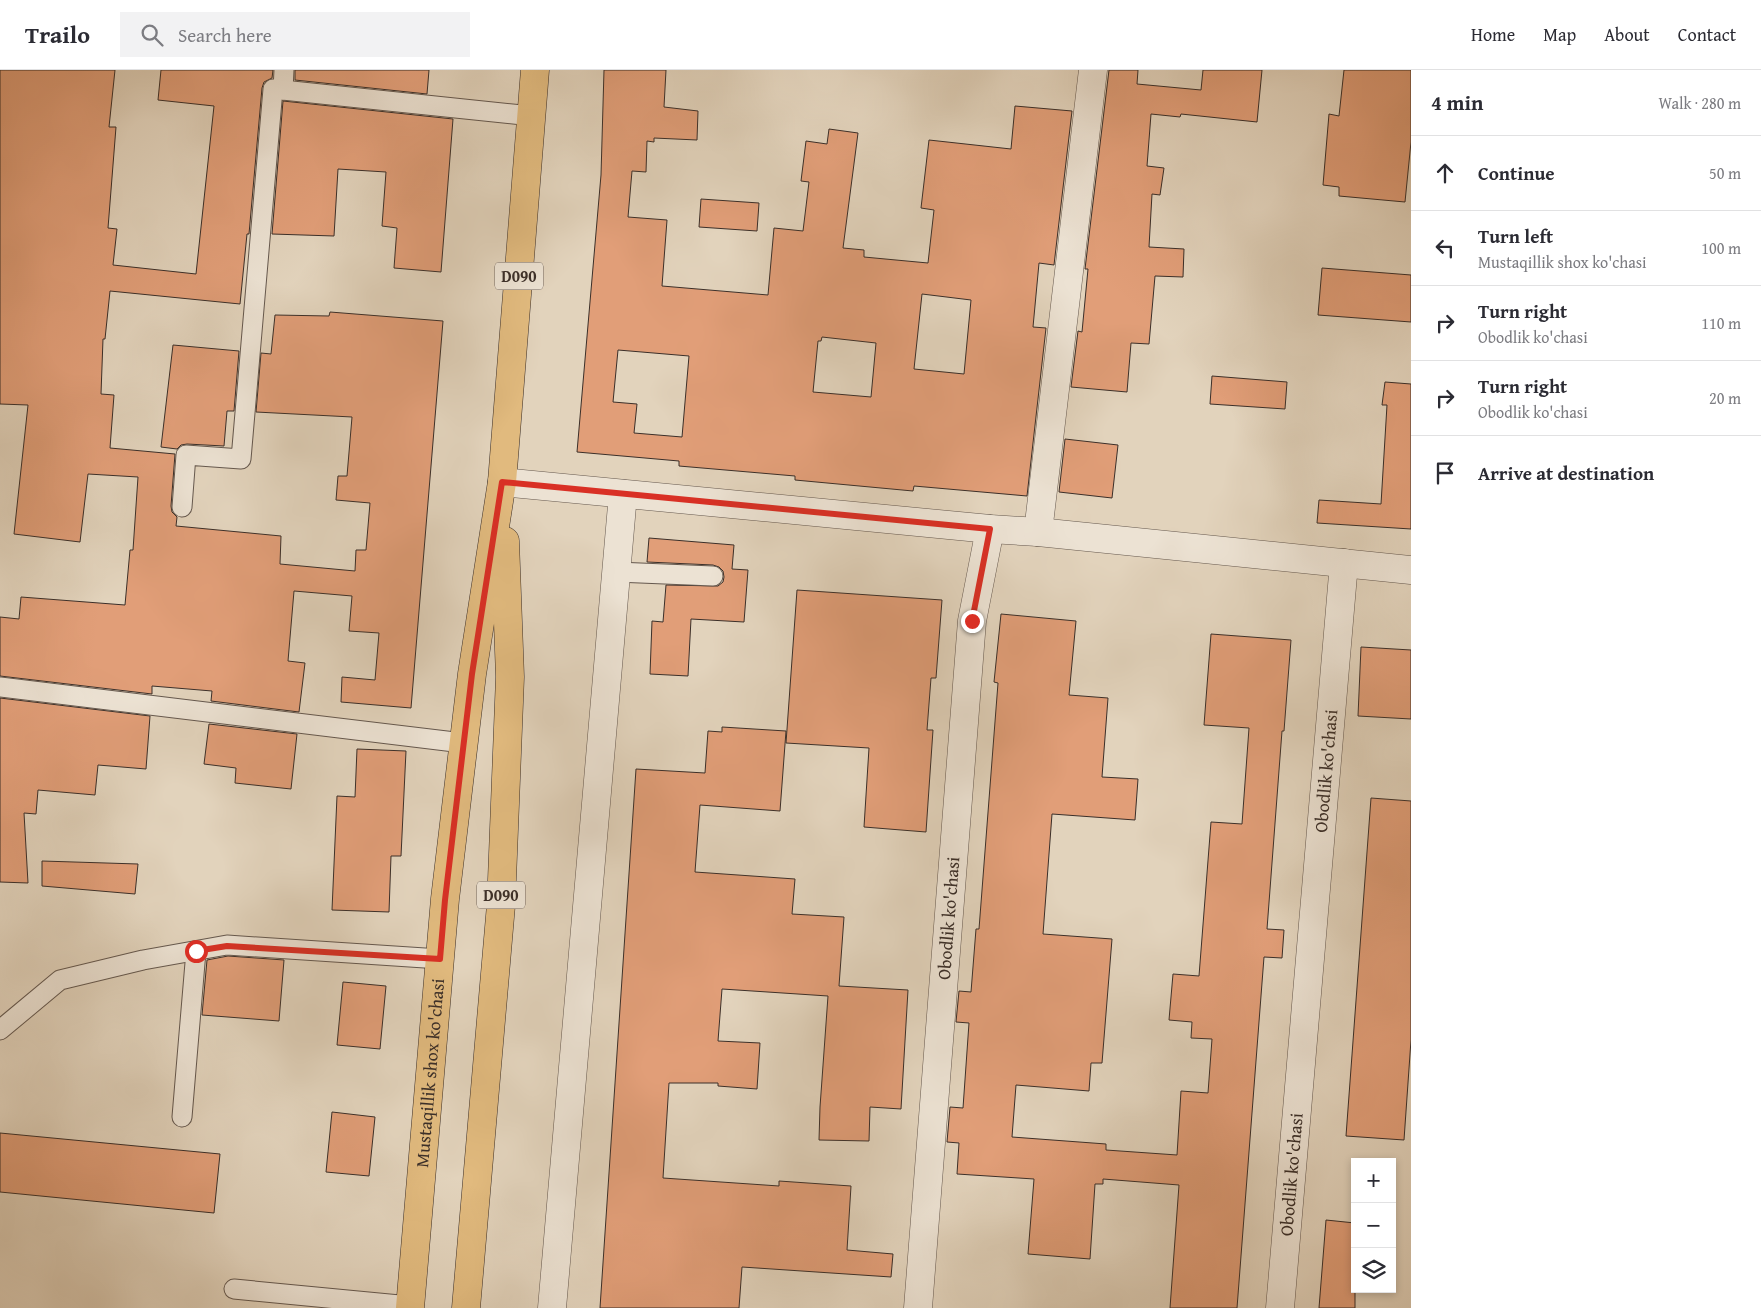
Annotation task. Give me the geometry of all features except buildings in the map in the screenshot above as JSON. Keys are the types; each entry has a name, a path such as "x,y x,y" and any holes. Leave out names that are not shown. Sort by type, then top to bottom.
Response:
{"main road":[{"name":"Mustaqillik shox ko'chasi","path":"410,1307 445,900 472,674 502,482 535,70"},
{"name":"Mustaqillik shox ko'chasi","path":"466,1308 501,905 510,677 502,482"}],"street":[{"path":"1038,532 1094,70"},
{"path":"502,482 1038,532 1411,570"},
{"path":"552,1308 623,494"},
{"name":"Obodlik ko'chasi","path":"918,1308 972,621 990,529"},
{"name":"Obodlik ko'chasi","path":"1280,1308 1344,563"}],"lane":[{"path":"283,90 284,70"},
{"path":"182,507 186,455 241,459 274,90 532,116"},
{"path":"616,572 713,576"},
{"path":"0,687 463,743"},
{"path":"0,1030 60,980 143,960 196,951 227,946 440,959"},
{"path":"182,1116 196,951"},
{"path":"234,1289 410,1307"}],"route":[{"path":"196,951 227,946 440,959 445,900 472,674 502,482 990,529 972,621"}]}
